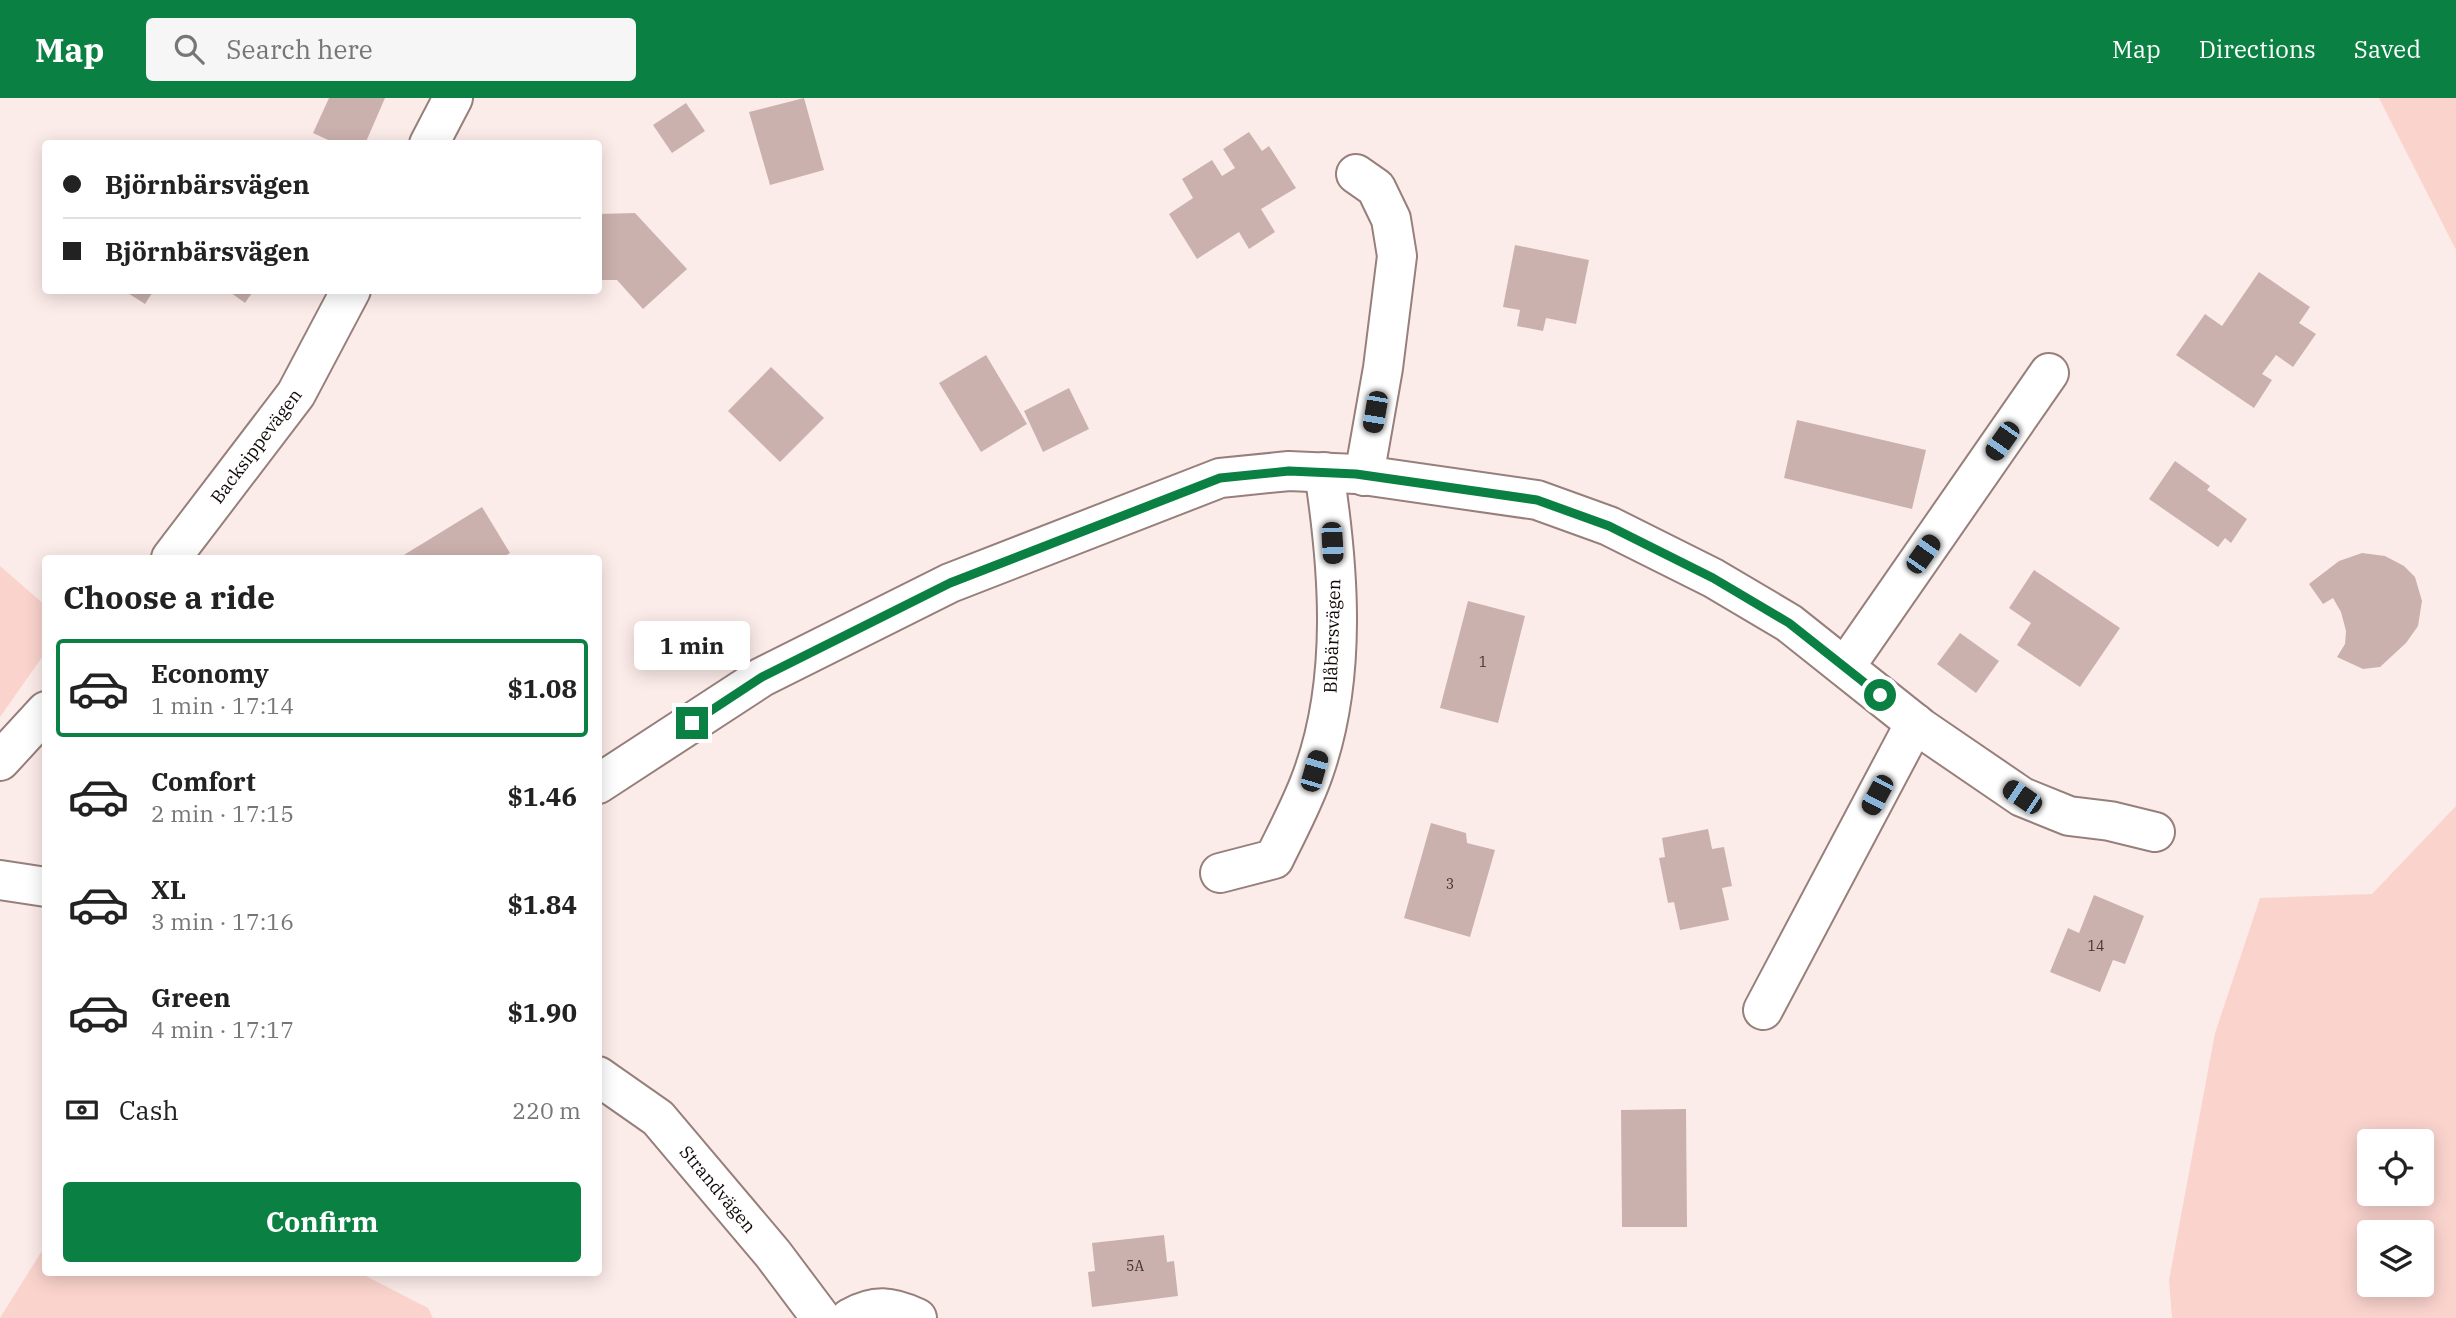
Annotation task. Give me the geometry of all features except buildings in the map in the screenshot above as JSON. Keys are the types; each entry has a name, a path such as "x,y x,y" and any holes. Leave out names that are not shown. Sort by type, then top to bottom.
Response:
{"street":[{"path":"431,140 453,98"},
{"path":"1356,174 1376,188 1391,219 1396,256 1383,368 1364,476"},
{"name":"Backsippevägen","path":"173,555 296,394 349,294"},
{"path":"1845,667 2049,373"},
{"path":"602,782 762,677 950,583 1220,478 1289,471 1324,472 1537,500 1609,526 1713,578 1789,623 1915,723 2022,797 2069,816 2155,832"},
{"name":"Blåbärsvägen","path":"1220,873 1274,859 1314,771 1327,725 1335,670 1336,617 1331,519 1324,472"},
{"path":"0,761 42,715"},
{"path":"1763,1010 1915,723"},
{"path":"0,880 42,886"},
{"name":"Strandvägen","path":"602,1079 658,1118 773,1254 821,1318"},
{"path":"849,1318 866,1309 891,1307 917,1318"}],"shaded area":[{"path":"2379,98 2456,98 2456,248 2455,248"},
{"path":"0,566 42,603 42,657 0,717"},
{"path":"2456,806 2456,1318 2172,1318 2169,1280 2215,1033 2260,898 2372,894"},
{"path":"42,1251 42,1276 366,1276 428,1308 433,1318 0,1318"}],"route":[{"path":"692,723 762,677 950,583 1220,478 1289,471 1356,474 1537,500 1609,526 1713,578 1789,623 1880,695"}]}
